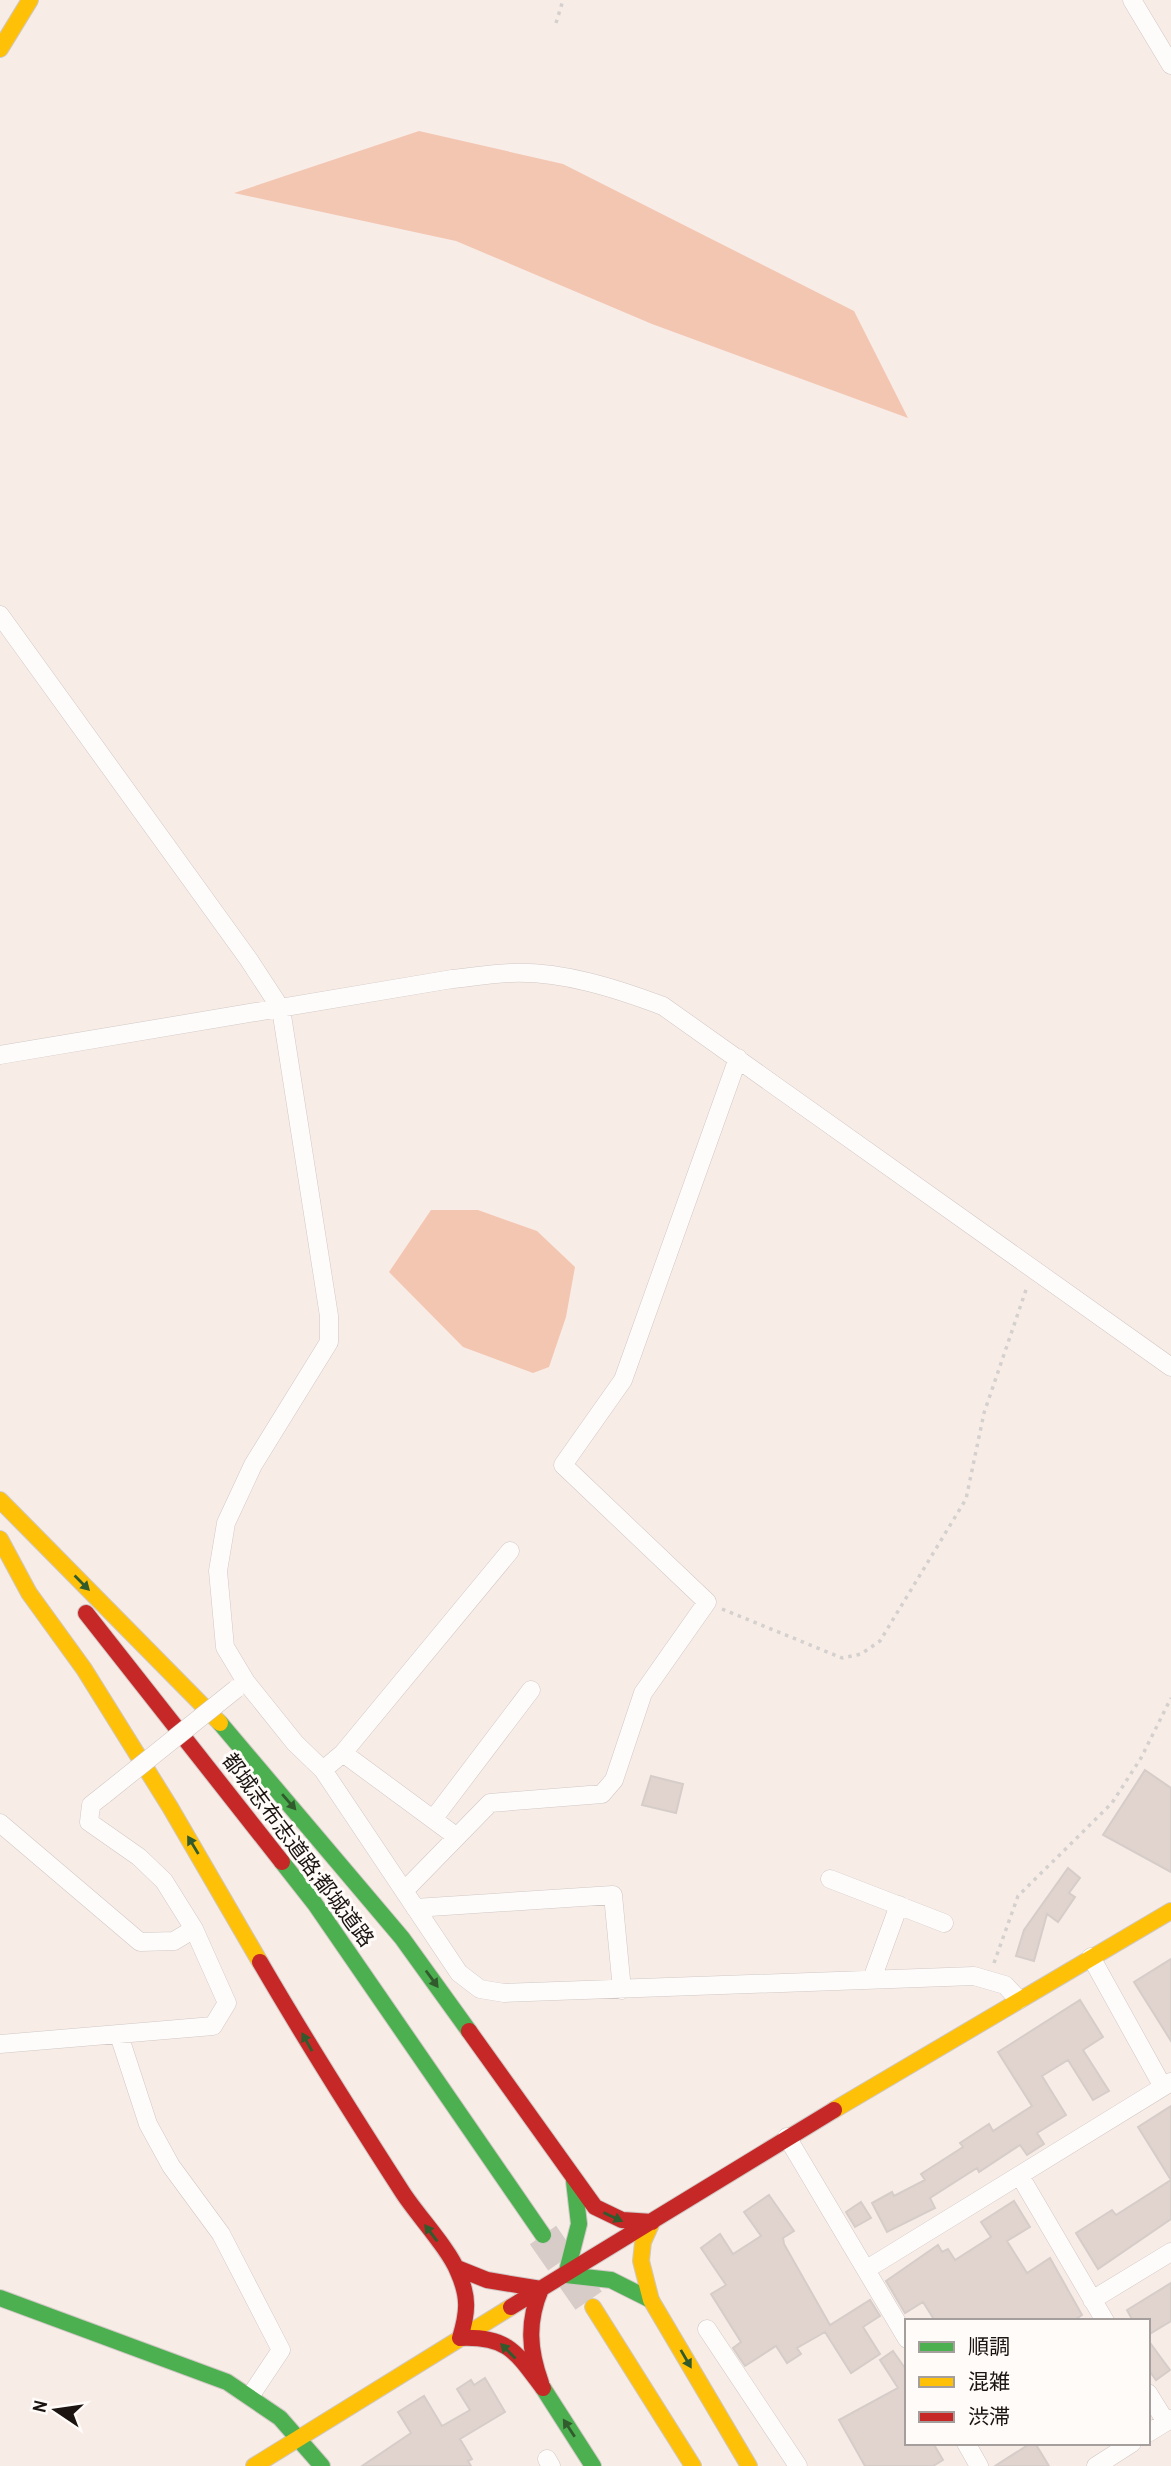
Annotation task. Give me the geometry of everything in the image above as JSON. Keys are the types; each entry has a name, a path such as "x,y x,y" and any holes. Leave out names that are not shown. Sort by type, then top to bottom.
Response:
{"main road":[{"path":"0,49 30,0"},
{"path":"0,1500 231,1734 326,1845 402,1938 574,2181 608,2217 627,2223 652,2222"},
{"name":"都城志布志道路;都城道路","path":"0,1505 315,1904 543,2235"},
{"path":"0,1539 29,1593 83,1669 170,1807 326,2075 419,2218 457,2268 467,2296 468,2312 460,2338"},
{"path":"254,2466 787,2137 1171,1911"},
{"path":"566,2275 579,2224 574,2181"},
{"path":"652,2222 641,2240 639,2257 642,2277 652,2300 749,2466"},
{"path":"457,2268 487,2280 541,2288"},
{"path":"566,2275 606,2278 627,2285 652,2300"},
{"path":"541,2288 532,2306 529,2337 535,2367 544,2391"},
{"path":"0,2298 227,2382 251,2395 301,2435 322,2466"},
{"path":"593,2307 693,2466"},
{"path":"460,2338 494,2338 544,2391 593,2466"}],"street":[{"path":"1132,0 1171,65"},
{"path":"0,615 249,960 281,1009 329,1316 329,1342 253,1465 226,1523 218,1571 225,1647 241,1685 323,1770 459,1973 480,1989 504,1993 872,1979 988,1979 1005,1985 1019,2000"},
{"path":"0,1055 452,979 512,973 563,977 625,991 663,1006 1171,1367"},
{"path":"404,1891 490,1803 602,1794 614,1780 643,1693 707,1602 563,1465 623,1380 738,1058"},
{"path":"323,1770 343,1753 510,1551"},
{"path":"0,2044 213,2026 227,2003 194,1929 164,1881 139,1857 89,1822 91,1805 241,1685"},
{"path":"434,1818 531,1690"},
{"path":"343,1753 457,1837"},
{"path":"0,1823 139,1942 174,1941 194,1929"},
{"path":"830,1879 944,1923"},
{"path":"415,1908 613,1895 622,1990"},
{"path":"872,1979 899,1905"},
{"path":"867,2269 1167,2085 1091,1957"},
{"path":"119,2035 148,2124 171,2166 221,2234 281,2350 251,2395"},
{"path":"787,2137 905,2336"},
{"path":"1020,2176 1104,2319"},
{"path":"1093,2300 1171,2252"},
{"path":"707,2329 798,2466"},
{"path":"1150,2396 1168,2421 1150,2432"},
{"path":"967,2445 979,2466"},
{"path":"1096,2466 1129,2445"}],"path":[{"path":"556,23 563,0"},
{"path":"707,1602 842,1658 861,1654 880,1641 966,1499 984,1413 1033,1268"},
{"path":"988,1979 1018,1896 1112,1803 1141,1758 1171,1698"}],"shaded area":[{"path":"419,131 563,164 854,311 908,418 652,324 456,241 234,193"},
{"path":"431,1210 478,1210 537,1231 575,1267 566,1317 549,1367 533,1373 463,1347 389,1272"}],"building":[{"path":"1145,1770 1171,1788 1171,1872 1103,1835"},
{"path":"651,1776 683,1784 676,1813 642,1805"},
{"path":"1068,1868 1080,1878 1069,1893 1075,1897 1058,1922 1047,1914 1034,1961 1016,1956 1024,1930"},
{"path":"1171,1959 1171,2041 1134,1982"},
{"path":"1080,2000 1103,2037 1083,2050 1109,2091 1093,2100 1068,2060 1042,2076 1066,2115 1037,2133 1044,2144 1027,2155 1020,2145 979,2172 977,2168 930,2198 935,2208 887,2232 872,2203 892,2192 894,2196 925,2180 921,2174 963,2147 960,2143 989,2124 993,2131 1032,2106 998,2052"},
{"path":"1171,2106 1171,2180 1138,2127"},
{"path":"1171,2180 1171,2219 1098,2269 1076,2233 1112,2210 1116,2215"},
{"path":"769,2195 794,2231 783,2238 784,2244 830,2325 870,2300 880,2316 863,2327 880,2354 851,2373 825,2332 797,2348 801,2354 787,2363 776,2346 745,2366 733,2348 741,2342 711,2294 726,2285 701,2248 720,2234 733,2254 761,2236 744,2212"},
{"path":"1014,2201 1030,2227 1007,2241 1027,2273 1050,2258 1082,2315 1076,2319 934,2319 923,2302 905,2313 886,2281 938,2245 942,2252 948,2249 955,2260 991,2237 981,2222"},
{"path":"861,2202 871,2218 855,2227 846,2212"},
{"path":"1171,2283 1171,2321 1150,2334 1150,2319 1132,2319 1127,2310"},
{"path":"1150,2343 1170,2370 1156,2380 1150,2372"},
{"path":"893,2351 905,2368 905,2445 934,2445 943,2460 933,2466 865,2466 839,2420 898,2388 880,2360"},
{"path":"485,2378 505,2412 460,2439 472,2459 468,2461 471,2466 362,2466 411,2433 398,2412 424,2396 442,2426 470,2410 457,2389 471,2380 474,2385"},
{"path":"1028,2445 1036,2445 1049,2466 995,2466"}],"tunnel":[{"path":"543,2235 593,2307"}],"traffic: fast":[{"path":"220,1723 402,1938 469,2031"},
{"path":"282,1862 315,1904 543,2235"},
{"path":"574,2181 579,2224 566,2275 611,2280 651,2300"},
{"path":"0,2298 227,2382 280,2418 322,2466"},
{"path":"543,2388 593,2466"}],"traffic: slow":[{"path":"0,49 30,0"},
{"path":"0,1500 220,1723"},
{"path":"0,1539 29,1593 84,1669 170,1807 260,1962"},
{"path":"834,2110 1171,1911"},
{"path":"652,2222 643,2242 641,2261 651,2300 749,2466"},
{"path":"254,2466 511,2307"},
{"path":"593,2307 693,2466"}],"traffic: jam":[{"path":"86,1613 282,1862"},
{"path":"260,1962 403,2193 454,2263 466,2297 465,2320 460,2338 500,2343 518,2356 543,2388"},
{"path":"469,2031 595,2207 622,2220 652,2222"},
{"path":"511,2307 834,2110"},
{"path":"457,2268 487,2280 541,2289 533,2313 531,2336 541,2383"}]}
